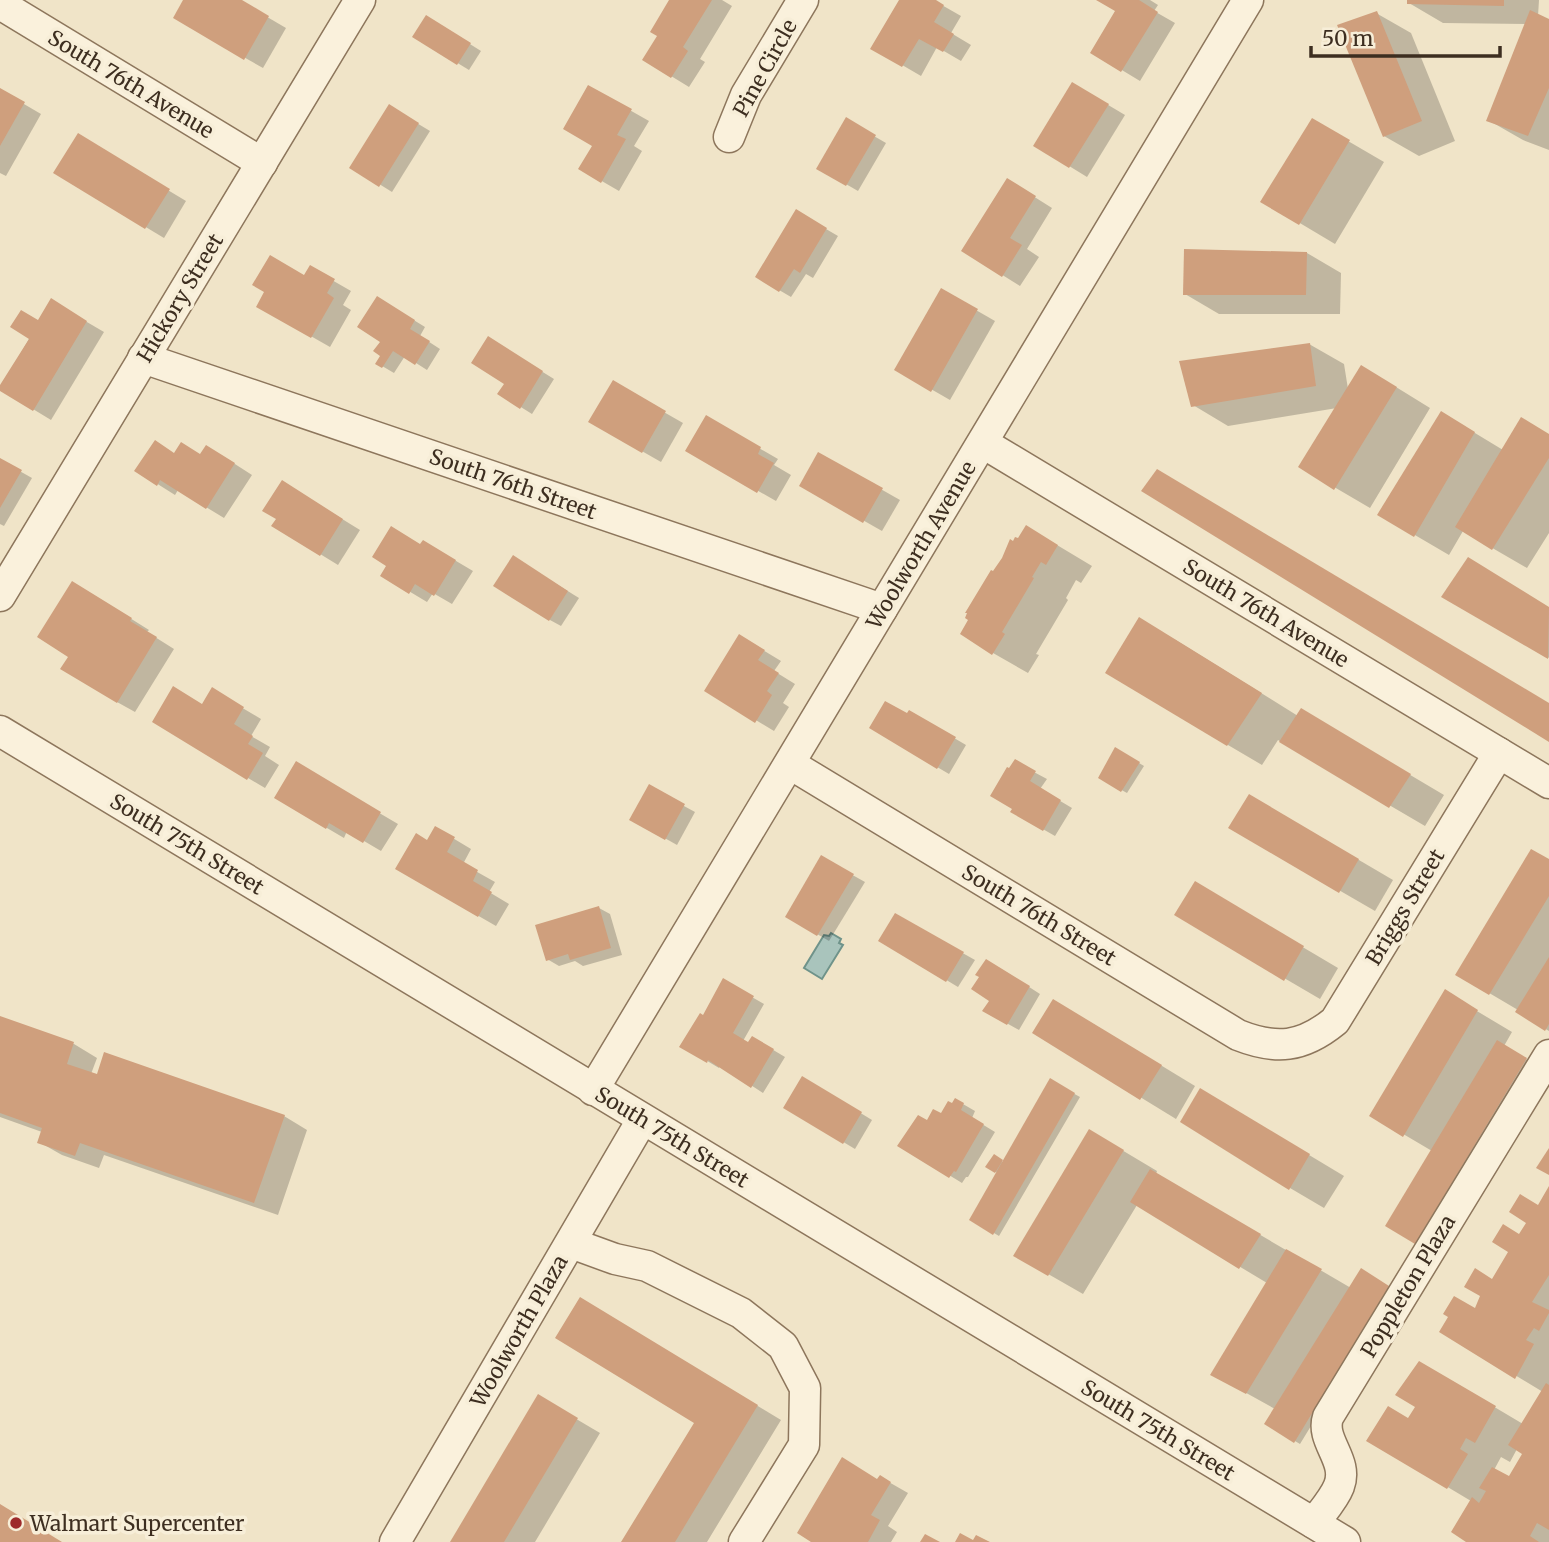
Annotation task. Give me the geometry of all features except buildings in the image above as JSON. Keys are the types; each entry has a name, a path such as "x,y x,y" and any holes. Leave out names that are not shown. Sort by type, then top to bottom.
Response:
{"street":[{"name":"Hickory Street","path":"0,596 360,0"},
{"name":"Pine Circle","path":"729,138 746,95 803,0"},
{"name":"Woolworth Avenue","path":"593,1090 1248,0"},
{"name":"South 76th Avenue","path":"0,4 262,163"},
{"name":"South 76th Street","path":"143,358 883,609"},
{"name":"South 76th Avenue","path":"983,443 1549,783"},
{"name":"South 75th Street","path":"0,731 1345,1542"},
{"name":"Briggs Street","path":"1295,1044 1326,1028 1343,1010 1499,753"},
{"name":"South 76th Street","path":"790,764 1238,1035 1269,1044 1295,1044"},
{"name":"Poppleton Plaza","path":"1314,1523 1339,1486 1342,1471 1327,1433 1328,1417 1549,1055"},
{"name":"Woolworth Plaza","path":"395,1542 642,1120"},
{"path":"571,1243 615,1259 647,1266 741,1313 783,1346 805,1388 804,1445 744,1542"}],"water":[{"path":"831,933 841,939 839,943 843,945 822,979 804,968 824,935 829,936"}],"place":[{"name":"Walmart Supercenter","path":"16,1523"}]}
